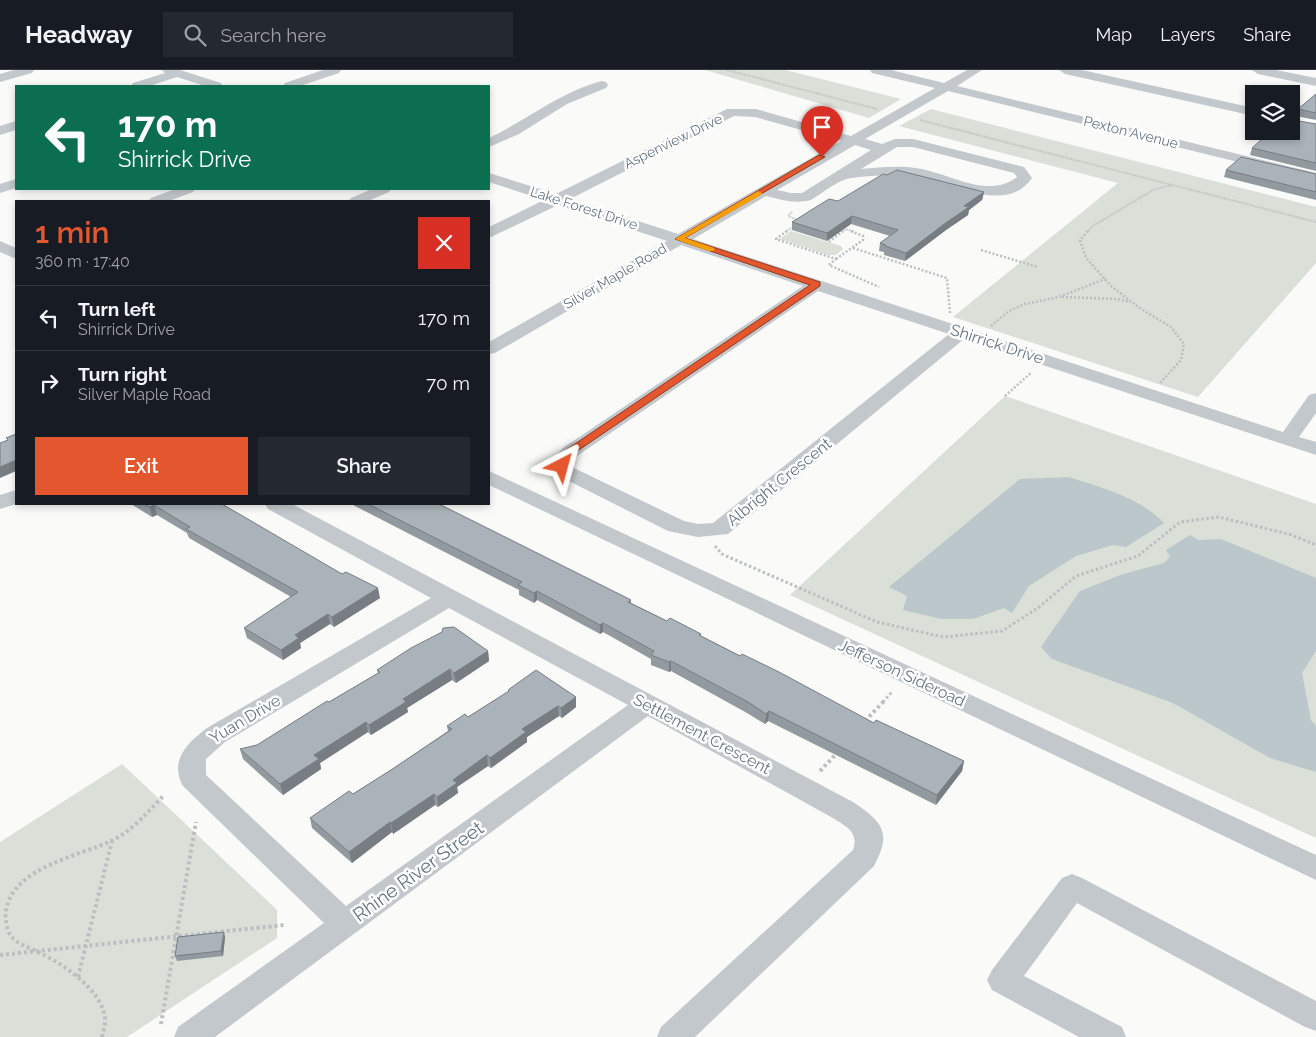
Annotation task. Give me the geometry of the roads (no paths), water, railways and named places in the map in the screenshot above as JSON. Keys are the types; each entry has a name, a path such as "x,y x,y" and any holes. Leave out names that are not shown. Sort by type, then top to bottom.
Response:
{"street":[{"path":"0,78 28,70"},
{"path":"292,85 335,70"},
{"name":"Pexton Avenue","path":"876,70 1316,177"},
{"name":"Silver Maple Road","path":"490,347 976,70"},
{"path":"1065,70 1245,110"},
{"path":"1258,70 1316,82"},
{"path":"139,85 172,72 214,85"},
{"path":"1118,82 1130,73"},
{"path":"490,143 514,131 562,101 602,85"},
{"name":"Aspenview Drive","path":"490,232 732,112 756,114 883,149"},
{"path":"0,131 15,125"},
{"path":"762,191 792,198 806,197 895,143 913,143 1020,170 1024,178 1009,189 995,190 983,189 921,173 891,171 843,175"},
{"name":"Lake Forest Drive","path":"490,176 679,239"},
{"path":"0,189 15,183"},
{"path":"159,200 185,190"},
{"path":"358,200 382,190"},
{"name":"Shirrick Drive","path":"679,239 817,284 956,325 1046,360 1316,449"},
{"path":"0,246 15,254"},
{"name":"Albright Crescent","path":"817,284 570,452 563,459 562,466 566,472 676,526 691,531 706,532 720,529 956,325"},
{"path":"1286,440 1316,399"},
{"name":"Jefferson Sideroad","path":"490,476 1316,868"},
{"path":"0,503 15,496"},
{"name":"Settlement Crescent","path":"278,505 843,810 859,820 869,832 871,844 864,858 672,1037"},
{"name":"Yuan Drive","path":"345,924 193,779 190,767 194,755 216,735 450,597"},
{"name":"Rhine River Street","path":"190,1037 647,704"},
{"path":"1110,1037 1003,980 1072,886 1316,1017"}]}
